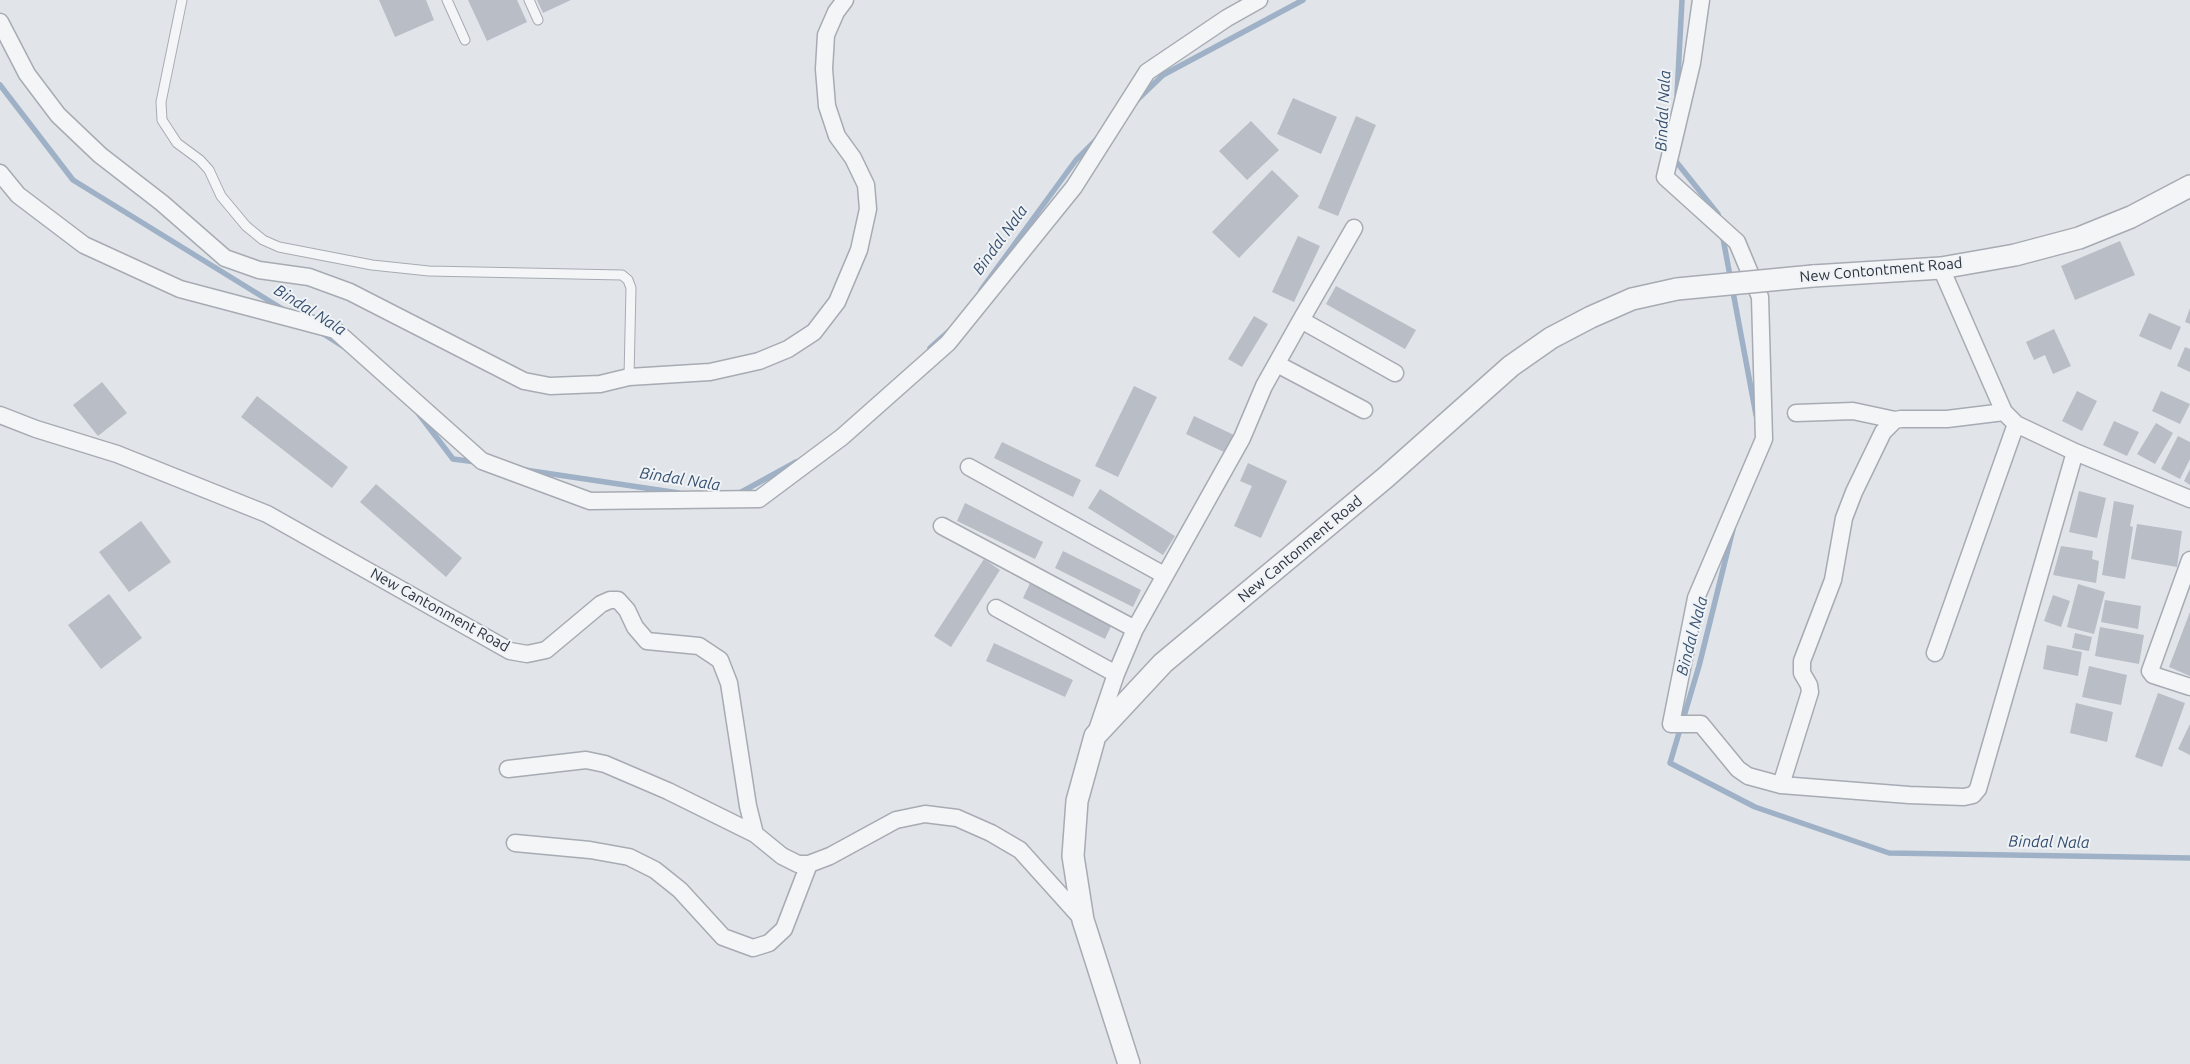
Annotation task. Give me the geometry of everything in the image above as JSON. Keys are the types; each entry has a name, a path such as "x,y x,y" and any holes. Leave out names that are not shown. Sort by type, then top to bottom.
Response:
{"street":[{"path":"0,22 27,74 58,115 100,155 162,203 225,258 259,270 309,277 350,292 524,381 550,386 600,384 630,377 710,372 759,361 788,349 814,332 837,302 859,250 868,209 866,185 853,158 837,136 827,106 824,69 826,35 836,12 846,0"},
{"path":"0,173 18,195 84,245 180,289 335,330 482,461 590,500 759,498 842,437 948,344 1074,188 1147,72 1228,18 1259,0"},
{"path":"1701,0 1692,63 1665,177 1737,242 1760,297 1764,439 1696,598 1671,724 1701,724 1738,769 1748,776 1781,785 1909,795 1964,797 1977,792 2074,452"},
{"name":"New Contontment Road","path":"1677,289 1813,276 1941,268 2015,255 2079,238 2131,217 2190,186"},
{"path":"1095,736 1116,674 1135,629 1242,438 1300,320 1354,228"},
{"path":"1941,268 2004,412 2016,424 2074,452 2190,499"},
{"name":"New Cantonment Road","path":"1129,1064 1099,977 1083,920 1073,856 1077,802 1095,736 1163,663 1385,478 1511,366 1551,338 1591,317 1632,299 1677,289"},
{"path":"1300,320 1395,373"},
{"path":"1277,364 1364,410"},
{"path":"1796,413 1853,411 1895,420 1947,419 2004,412"},
{"name":"New Cantonment Road","path":"0,415 36,429 118,454 266,514 510,651 527,654 546,650 561,640 601,604 610,600 618,600 624,605 635,627 647,641 700,646 720,660 729,683 748,806 755,834"},
{"path":"1781,785 1810,692 1809,685 1802,673 1802,661 1833,580 1844,518 1854,492 1883,432 1895,420"},
{"path":"1934,653 2016,424"},
{"path":"969,467 1164,575"},
{"path":"942,526 1135,629"},
{"path":"2190,560 2150,671 2153,675 2190,687"},
{"path":"996,608 1116,674"},
{"path":"508,769 586,760 605,764 668,791 755,834 782,856 798,864 809,864 784,929 769,944 753,948 724,937 680,890 655,870 629,857 590,850 515,843"},
{"name":"New Cantonment Road","path":"809,864 830,856 896,820 925,814 957,818 991,833 1020,850 1083,920"}],"lane":[{"path":"182,0 161,102 162,120 177,143 200,160 209,170 221,196 246,226 263,240 279,247 372,265 429,271 622,275 628,280 631,288 630,377"},
{"path":"447,0 465,40"},
{"path":"529,0 538,20"}],"building":[{"path":"379,0 426,0 434,20 395,37"},
{"path":"468,0 517,0 527,22 487,41"},
{"path":"537,0 571,0 543,13"},
{"path":"1293,98 1337,117 1321,154 1277,134"},
{"path":"1356,116 1376,125 1338,216 1318,208"},
{"path":"1251,121 1279,150 1247,180 1219,151"},
{"path":"1272,170 1299,196 1239,258 1212,232"},
{"path":"1298,236 1320,246 1294,302 1272,292"},
{"path":"2120,241 2135,275 2075,300 2061,266"},
{"path":"1336,286 1416,330 1405,349 1326,304"},
{"path":"2190,308 2190,324 2185,322"},
{"path":"2149,313 2181,327 2171,350 2139,336"},
{"path":"1254,316 1268,324 1242,367 1228,359"},
{"path":"2054,329 2071,366 2053,374 2045,355 2034,360 2026,342"},
{"path":"2185,347 2190,349 2190,372 2177,366"},
{"path":"102,382 127,413 98,436 73,405"},
{"path":"1134,386 1157,397 1118,477 1095,466"},
{"path":"2077,391 2097,401 2082,431 2062,421"},
{"path":"2161,391 2190,404 2180,424 2152,411"},
{"path":"257,396 348,467 332,488 241,417"},
{"path":"1194,416 1234,435 1226,453 1186,434"},
{"path":"2114,421 2139,432 2127,456 2103,445"},
{"path":"2156,423 2173,433 2155,464 2137,454"},
{"path":"2178,436 2190,442 2190,459 2180,479 2161,469"},
{"path":"1002,442 1081,480 1073,497 994,458"},
{"path":"1248,463 1287,481 1261,538 1234,526 1252,486 1240,481"},
{"path":"2190,469 2190,485 2184,481"},
{"path":"376,484 462,558 446,577 360,502"},
{"path":"1100,489 1175,536 1163,555 1088,508"},
{"path":"2079,491 2106,498 2097,538 2069,532"},
{"path":"2114,501 2134,505 2130,526 2133,527 2125,579 2102,575"},
{"path":"965,503 1043,542 1035,559 957,521"},
{"path":"141,521 171,562 129,592 99,552"},
{"path":"2137,524 2182,531 2177,567 2131,559"},
{"path":"2061,546 2093,551 2092,559 2099,561 2096,583 2053,575"},
{"path":"1063,551 1141,590 1133,607 1055,568"},
{"path":"984,559 1000,570 951,647 934,636"},
{"path":"1030,583 1112,624 1105,639 1023,598"},
{"path":"2078,584 2105,592 2094,634 2067,627"},
{"path":"109,594 142,638 101,669 68,625"},
{"path":"2053,595 2070,601 2061,627 2044,621"},
{"path":"2105,600 2141,606 2138,629 2101,622"},
{"path":"2190,612 2190,676 2169,667"},
{"path":"2100,627 2144,635 2139,664 2095,656"},
{"path":"2075,633 2092,637 2089,651 2072,648"},
{"path":"994,643 1073,680 1065,697 986,661"},
{"path":"2047,645 2082,652 2078,676 2043,669"},
{"path":"2089,666 2127,675 2121,705 2082,697"},
{"path":"2158,693 2185,703 2162,767 2135,757"},
{"path":"2076,703 2113,712 2107,742 2070,733"},
{"path":"2190,724 2190,755 2178,749"}],"waterway":[{"name":"Bindal Nala","path":"1136,101 1163,75 1303,0"},
{"name":"Bindal Nala","path":"1677,95 1682,0"},
{"name":"Bindal Nala","path":"0,85 73,180 284,310"},
{"name":"Bindal Nala","path":"981,290 1076,160 1097,139"},
{"name":"Bindal Nala","path":"1674,159 1718,214 1719,219"},
{"name":"Bindal Nala","path":"1722,233 1756,415"},
{"name":"Bindal Nala","path":"930,348 949,331"},
{"name":"Bindal Nala","path":"322,333 344,347"},
{"name":"Bindal Nala","path":"418,413 453,459 476,462"},
{"name":"Bindal Nala","path":"736,495 796,462"},
{"name":"Bindal Nala","path":"525,470 679,493"},
{"name":"Bindal Nala","path":"1733,529 1699,666 1670,763 1755,807 1889,853 2190,858"}]}
